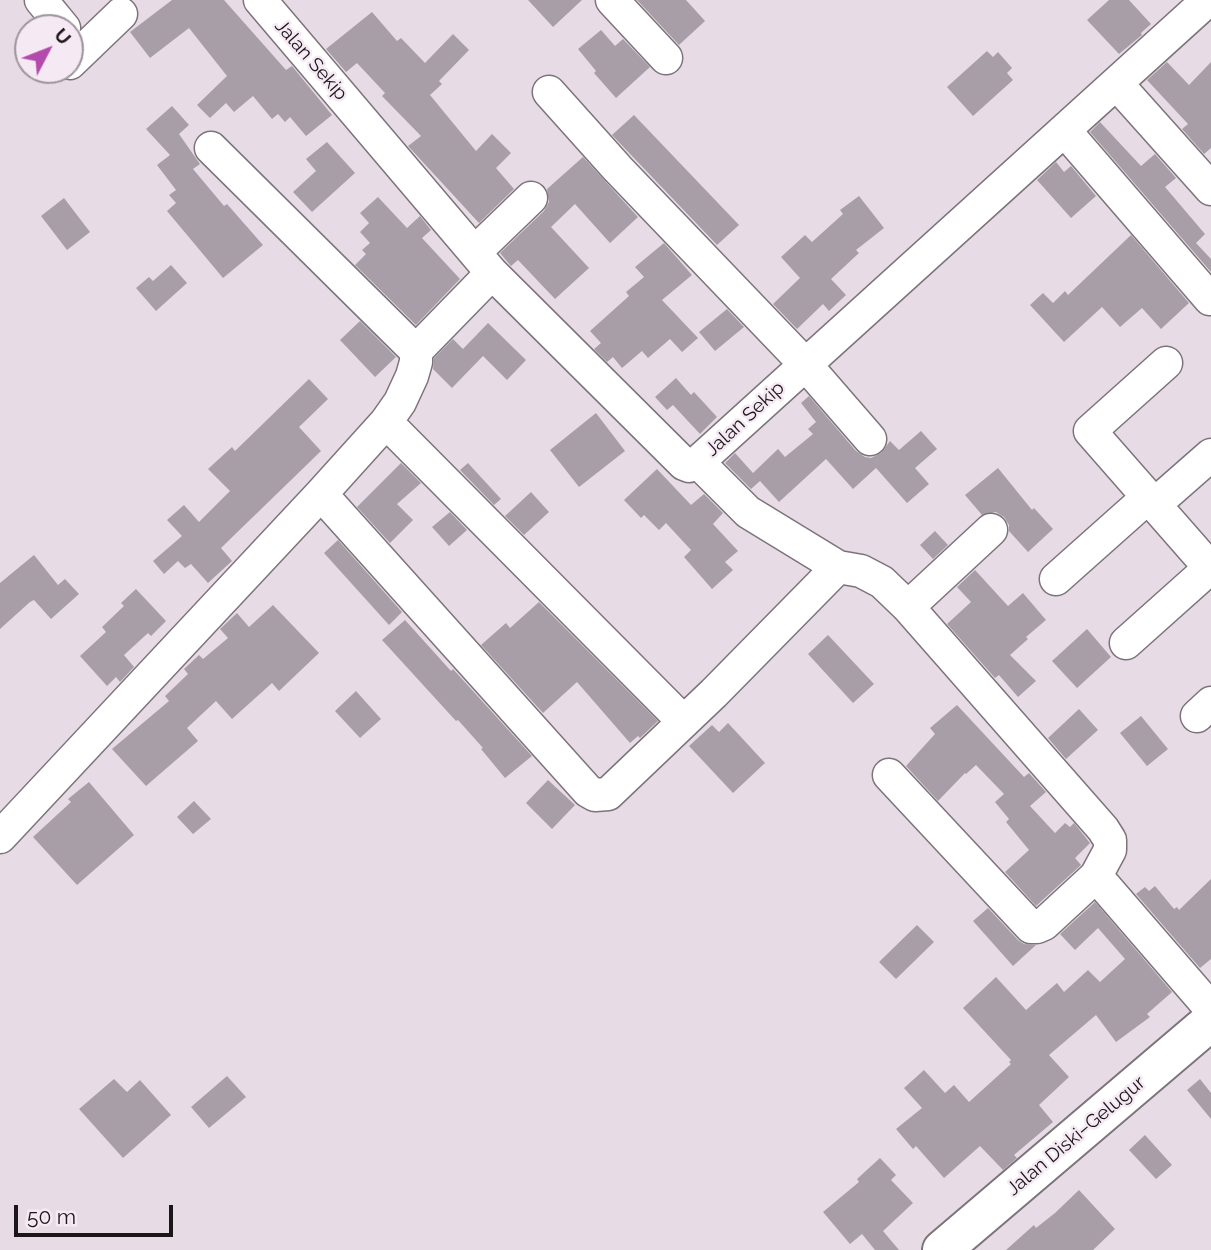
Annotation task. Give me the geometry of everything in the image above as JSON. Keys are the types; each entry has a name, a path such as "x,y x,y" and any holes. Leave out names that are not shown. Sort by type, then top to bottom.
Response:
{"main road":[{"name":"Jalan Diski–Gelugur","path":"942,1250 1211,1021"}],"street":[{"name":"Jalan Sekip","path":"260,0 484,262 684,464 690,466 698,463 1208,0"},
{"path":"612,0 666,58"},
{"path":"84,42 121,14"},
{"path":"1117,84 1211,189"},
{"path":"549,92 618,169 805,364 870,439"},
{"path":"1065,131 1210,299"},
{"path":"211,148 416,351"},
{"path":"0,837 386,422 400,402 412,376 416,351 531,198"},
{"path":"1126,643 1210,569 1090,431 1166,363"},
{"path":"386,422 683,721"},
{"path":"1056,579 1211,455"},
{"path":"698,463 748,512 838,567 871,575 908,607 1103,829 1110,840 1110,850 1102,870 1096,876 1044,924 1031,927 889,775"},
{"path":"321,494 569,770 595,795 608,794 838,567"},
{"path":"908,607 991,530"},
{"path":"1096,876 1211,1009"}],"building":[{"path":"172,0 224,0 286,70 292,66 332,115 306,136 290,117 285,122 278,114 272,119 253,96 234,112 226,103 210,118 197,105 227,76 189,28 150,58 130,32"},
{"path":"528,0 582,0 553,27"},
{"path":"637,0 686,0 705,21 679,45"},
{"path":"1109,0 1129,0 1151,24 1119,54 1087,20"},
{"path":"372,12 397,41 401,38 425,63 453,34 469,50 439,81 442,84 430,95 476,151 492,134 511,153 496,168 514,189 479,223 408,146 421,136 382,96 385,93 357,63 346,72 326,49"},
{"path":"601,30 615,46 623,39 650,67 616,98 578,49"},
{"path":"987,51 993,57 998,52 1012,68 1007,73 1013,80 973,116 947,87"},
{"path":"1167,62 1189,85 1211,62 1211,148 1204,154 1182,129 1188,124 1147,80"},
{"path":"172,106 189,125 179,134 200,164 193,169 224,206 227,204 263,245 223,278 167,211 176,203 169,195 176,190 157,165 170,155 146,129"},
{"path":"634,115 739,225 717,245 612,135"},
{"path":"1100,122 1141,166 1155,154 1176,178 1165,187 1205,234 1196,243 1211,259 1211,272 1090,132"},
{"path":"327,142 355,173 312,212 293,192 316,171 306,159"},
{"path":"583,157 638,217 610,243 575,204 551,227 589,268 555,299 518,260 511,266 500,253 544,211 549,202 547,189"},
{"path":"1056,162 1064,172 1071,166 1096,196 1071,218 1037,180"},
{"path":"859,196 884,228 856,250 859,253 831,279 846,295 829,311 823,304 797,329 773,304 800,278 781,257 805,235 812,242 843,214 840,210"},
{"path":"378,197 407,228 420,216 431,230 422,238 460,279 416,325 355,265 366,254 362,250 370,243 360,232 369,223 360,213"},
{"path":"64,198 90,232 67,250 41,216"},
{"path":"1131,235 1189,303 1161,329 1142,308 1120,327 1102,307 1064,342 1030,305 1043,293 1053,303 1065,291 1068,295"},
{"path":"664,243 692,275 662,300 698,338 682,352 670,339 648,358 642,351 622,368 613,357 607,362 594,349 601,343 590,331 629,296 626,292 644,277 635,267"},
{"path":"171,265 187,283 156,311 136,288 149,277 153,281"},
{"path":"727,309 744,327 715,351 699,332"},
{"path":"360,321 396,357 375,377 340,340"},
{"path":"488,323 526,360 507,380 483,356 452,388 433,369 434,358 453,339 463,349"},
{"path":"676,378 691,395 694,392 717,417 700,434 673,405 667,410 655,397"},
{"path":"309,379 328,399 299,427 321,451 221,548 232,561 208,583 191,564 185,568 178,561 164,574 153,561 182,536 167,520 184,505 199,522 230,491 208,469 232,447 235,451"},
{"path":"809,396 856,451 865,457 871,458 881,453 890,441 899,450 921,431 937,449 915,468 929,484 907,503 876,468 853,489 826,459 779,502 760,481 751,489 725,463 735,453 753,473 778,449 785,457 813,434 808,429 816,422 801,403"},
{"path":"596,413 625,451 579,487 550,450"},
{"path":"401,463 421,483 397,504 413,520 390,543 357,507"},
{"path":"468,463 501,499 494,505 460,470"},
{"path":"998,468 1032,510 1034,508 1053,529 1028,552 1009,531 1004,517 996,512 982,515 965,495"},
{"path":"657,469 691,505 704,494 723,513 713,524 738,551 725,562 733,570 712,589 684,557 691,550 666,523 659,530 644,515 641,518 624,500"},
{"path":"531,492 549,512 524,535 505,516"},
{"path":"450,512 467,530 449,546 432,527"},
{"path":"935,531 948,545 933,559 920,545"},
{"path":"338,540 402,612 389,625 324,553"},
{"path":"34,555 58,585 65,579 79,594 51,619 34,600 0,629 0,583"},
{"path":"975,570 1008,606 1023,593 1046,620 1010,655 1036,681 1018,697 999,675 995,678 947,624 971,602 957,587"},
{"path":"136,589 166,621 151,636 148,633 124,655 134,667 120,682 116,677 107,686 80,656 106,632 102,627 124,606 121,603"},
{"path":"539,602 658,721 640,738 638,736 630,743 577,682 543,713 481,645 506,623 510,628"},
{"path":"273,605 319,653 279,691 272,683 232,719 216,701 187,728 198,741 146,786 112,749 169,701 165,696 188,674 184,669 199,655 203,659 228,638 220,629 237,613 249,627"},
{"path":"405,620 532,756 505,778 481,749 483,748 382,640"},
{"path":"1087,629 1111,657 1077,688 1052,661"},
{"path":"828,635 874,684 853,703 808,654"},
{"path":"356,691 381,719 360,738 335,711"},
{"path":"957,705 1024,777 1029,773 1046,792 1030,806 1055,833 1065,823 1070,827 1074,823 1090,843 1075,858 1081,865 1036,906 1005,872 1029,850 1006,822 1009,819 995,802 1004,794 976,765 938,801 906,766 935,734 930,728"},
{"path":"1079,709 1098,730 1066,759 1048,738"},
{"path":"1141,716 1168,749 1147,766 1120,733"},
{"path":"728,723 765,763 733,793 689,746 712,725 719,732"},
{"path":"548,780 575,805 552,829 526,803"},
{"path":"89,782 134,835 77,885 33,837 71,802 68,799"},
{"path":"194,801 211,819 193,834 177,817"},
{"path":"1211,879 1211,959 1200,968 1136,894 1145,887 1149,891 1155,886 1174,909 1177,907 1179,910"},
{"path":"1095,902 1172,992 1147,1014 1150,1017 1116,1042 1096,1015 1049,1055 1069,1077 1039,1105 1053,1122 1014,1155 1017,1158 1003,1170 980,1146 944,1178 916,1146 913,1149 896,1129 922,1108 904,1088 924,1070 945,1093 954,1085 969,1102 1011,1064 1011,1060 963,1008 996,977 1026,1010 1057,983 1064,992 1088,970 1100,982 1125,959 1098,928 1075,950 1060,934"},
{"path":"988,908 1018,940 1024,944 1036,945 1013,966 973,921"},
{"path":"917,925 934,942 896,979 879,962"},
{"path":"227,1076 246,1097 209,1128 191,1107"},
{"path":"114,1079 127,1092 140,1080 171,1115 123,1158 79,1109"},
{"path":"1200,1079 1211,1093 1211,1119 1187,1090"},
{"path":"1145,1135 1172,1165 1156,1179 1129,1150"},
{"path":"880,1158 896,1175 891,1180 913,1203 883,1231 899,1250 875,1250 862,1234 850,1244 823,1212 859,1182 857,1179"},
{"path":"1079,1190 1115,1229 1093,1250 1006,1250 1034,1225 1036,1228 1055,1213"}]}
